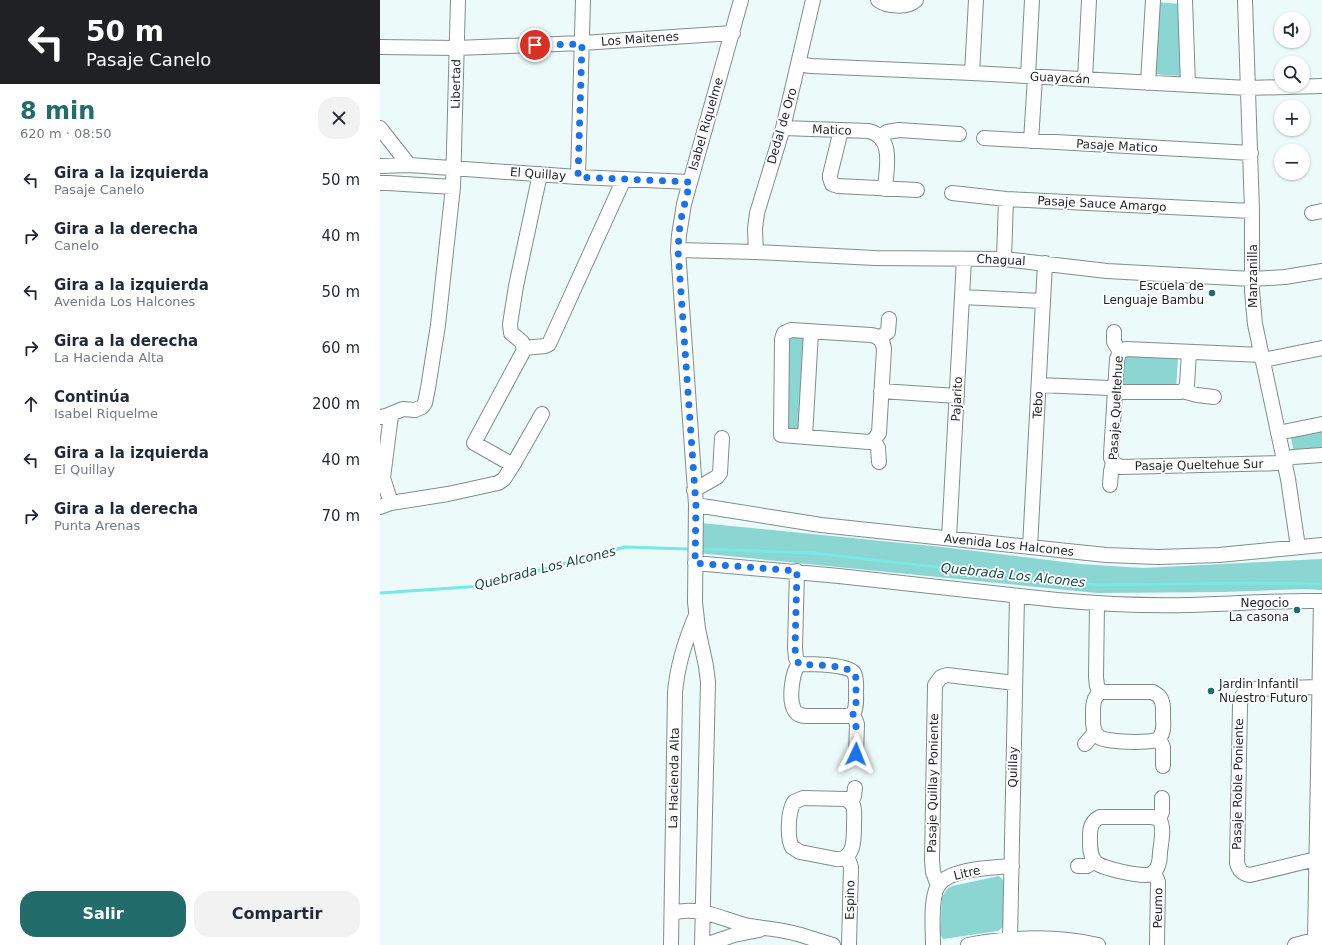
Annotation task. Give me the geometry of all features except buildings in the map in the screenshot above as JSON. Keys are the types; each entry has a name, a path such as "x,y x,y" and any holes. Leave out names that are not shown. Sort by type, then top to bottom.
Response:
{"street":[{"name":"Libertad","path":"385,416 403,409 419,409 425,403 438,325 453,187 458,0"},
{"path":"578,177 583,0"},
{"name":"Isabel Riquelme","path":"678,250 680,223 690,182 741,0"},
{"name":"Dedal de Oro","path":"756,252 755,229 757,213 783,128 813,0"},
{"path":"878,0 885,4 902,6 910,5 915,1"},
{"path":"972,73 976,0"},
{"path":"1031,141 1032,0"},
{"path":"1085,79 1089,0"},
{"path":"1148,83 1152,0"},
{"path":"1185,0 1188,85"},
{"name":"Manzanilla","path":"1245,0 1251,153 1253,314 1292,498 1298,547"},
{"name":"Los Maitenes","path":"380,47 457,48 582,44 732,33"},
{"name":"Guayacán","path":"799,64 818,67 972,73 1248,88 1322,86"},
{"path":"380,128 409,165"},
{"name":"Matico","path":"783,128 870,131 880,137"},
{"path":"841,130 830,175 831,182 838,186 917,190"},
{"path":"885,189 887,148 880,137 887,132 898,130 959,134"},
{"name":"Pasaje Matico","path":"984,138 1251,153"},
{"name":"El Quillay","path":"381,165 409,165 578,177 690,182"},
{"path":"513,465 474,444 524,348 522,342 511,333 510,324 516,286 540,174"},
{"path":"524,348 545,346 549,344 624,179"},
{"path":"380,183 388,182 453,187"},
{"name":"Pasaje Sauce Amargo","path":"952,193 1006,199 1252,211"},
{"path":"1004,260 1006,199"},
{"name":"Chagual","path":"678,250 756,252 868,258 1004,260 1134,273 1252,279 1284,277 1322,271"},
{"name":"La Hacienda Alta","path":"678,250 696,506 696,614 708,682 703,945"},
{"name":"Pajarito","path":"949,538 964,259"},
{"name":"Tebo","path":"1030,547 1045,263"},
{"path":"962,297 1043,301"},
{"path":"880,338 888,332 890,319"},
{"path":"790,330 871,335 880,338 884,349 879,433 874,440 869,442 781,435 782,339 784,333 790,330"},
{"path":"805,437 811,332"},
{"name":"Pasaje Queltehue","path":"1110,485 1111,471 1114,463 1111,458 1117,357 1120,352 1114,342 1114,332"},
{"path":"1120,352 1126,349 1262,358 1322,348"},
{"path":"1182,391 1187,385 1189,352"},
{"path":"1039,385 1110,388 1122,392 1182,391 1214,397"},
{"path":"881,391 957,396"},
{"path":"385,416 383,478 386,505 498,483 504,478 513,465 542,414"},
{"path":"1278,433 1322,424"},
{"path":"694,490 717,477 720,473 722,438"},
{"path":"874,440 878,448 879,462"},
{"name":"Pasaje Queltehue Sur","path":"1114,463 1121,467 1278,463 1293,457 1322,455"},
{"name":"Avenida Los Halcones","path":"696,506 815,524 1106,555 1158,557 1219,555 1322,545"},
{"path":"695,563 797,571 1097,604 1187,606 1284,601 1321,601 1316,859 1318,939 1295,945"},
{"path":"797,571 795,648 796,658 799,664"},
{"name":"Quillay","path":"1010,939 1017,596"},
{"path":"1097,604 1096,677 1097,686 1100,692"},
{"name":"La Hacienda Alta","path":"675,943 672,913 676,677 683,648 696,614"},
{"path":"799,664 792,677 792,702 796,712 806,716 847,716 853,714"},
{"path":"799,664 833,666 850,670 854,673 856,678 856,708 853,714 856,724 856,754"},
{"name":"Pasaje Quillay Poniente","path":"938,886 933,872 932,861 935,688 938,679 947,675 1015,683"},
{"name":"Pasaje Roble Poniente","path":"1316,859 1254,875 1246,875 1242,873 1237,863 1240,705 1243,695 1253,689 1319,687"},
{"path":"1100,692 1153,692 1159,696 1163,706 1163,729 1159,739 1152,742 1105,740 1101,738 1095,732 1093,725 1093,706 1095,697 1100,692"},
{"path":"1085,744 1095,732"},
{"path":"1159,739 1163,747 1163,766"},
{"path":"851,802 854,796 855,788"},
{"path":"803,798 843,799 851,802 854,808 854,839 847,856 842,859 836,859 795,850 790,842 790,811 794,802 803,798"},
{"path":"1159,819 1154,817 1104,817 1097,819 1092,824 1090,831 1091,854 1095,861 1105,867 1142,875 1149,875 1154,872 1159,865 1160,857 1162,827 1159,819 1162,812 1162,798"},
{"name":"Espino","path":"847,856 851,867 849,945"},
{"path":"1078,866 1087,866 1095,861"},
{"name":"Litre","path":"933,945 934,901 938,886 946,878 956,874 1012,866"},
{"name":"Peumo","path":"1154,872 1158,882 1157,945"},
{"path":"672,913 682,910 703,912 731,921 789,932 833,945"},
{"path":"703,945 734,935 767,929"},
{"path":"968,945 1010,939 1054,938 1098,945"}],"shaded area":[{"path":"1156,2 1181,4 1183,76 1151,74"},
{"path":"787,335 807,336 803,432 783,431"},
{"path":"1120,355 1178,358 1176,390 1118,387"},
{"path":"1322,428 1322,450 1294,453 1290,433"},
{"path":"701,523 942,547 1080,564 1143,568 1322,559 1322,590 1305,589 1223,592 1097,593 698,553"},
{"path":"999,876 1003,880 1003,927 998,931 943,939 940,934 942,897 947,889 952,886"}],"waterway":[{"name":"Quebrada Los Alcones","path":"380,593 482,586 625,547 687,549"},
{"name":"Quebrada Los Alcones","path":"704,549 812,553 1095,585 1254,583 1322,584"}],"place":[{"name":"Escuela de Lenguaje Bambu","path":"1212,293"},
{"name":"Negocio La casona","path":"1297,610"},
{"name":"Jardin Infantil Nuestro Futuro","path":"1211,691"}],"route":[{"path":"535,45 582,44 578,177 690,182 680,223 678,250 696,506 695,563 797,571 795,595 796,658 799,664 833,666 850,670 854,673 856,678 856,708 853,714 856,720 856,754"}]}
